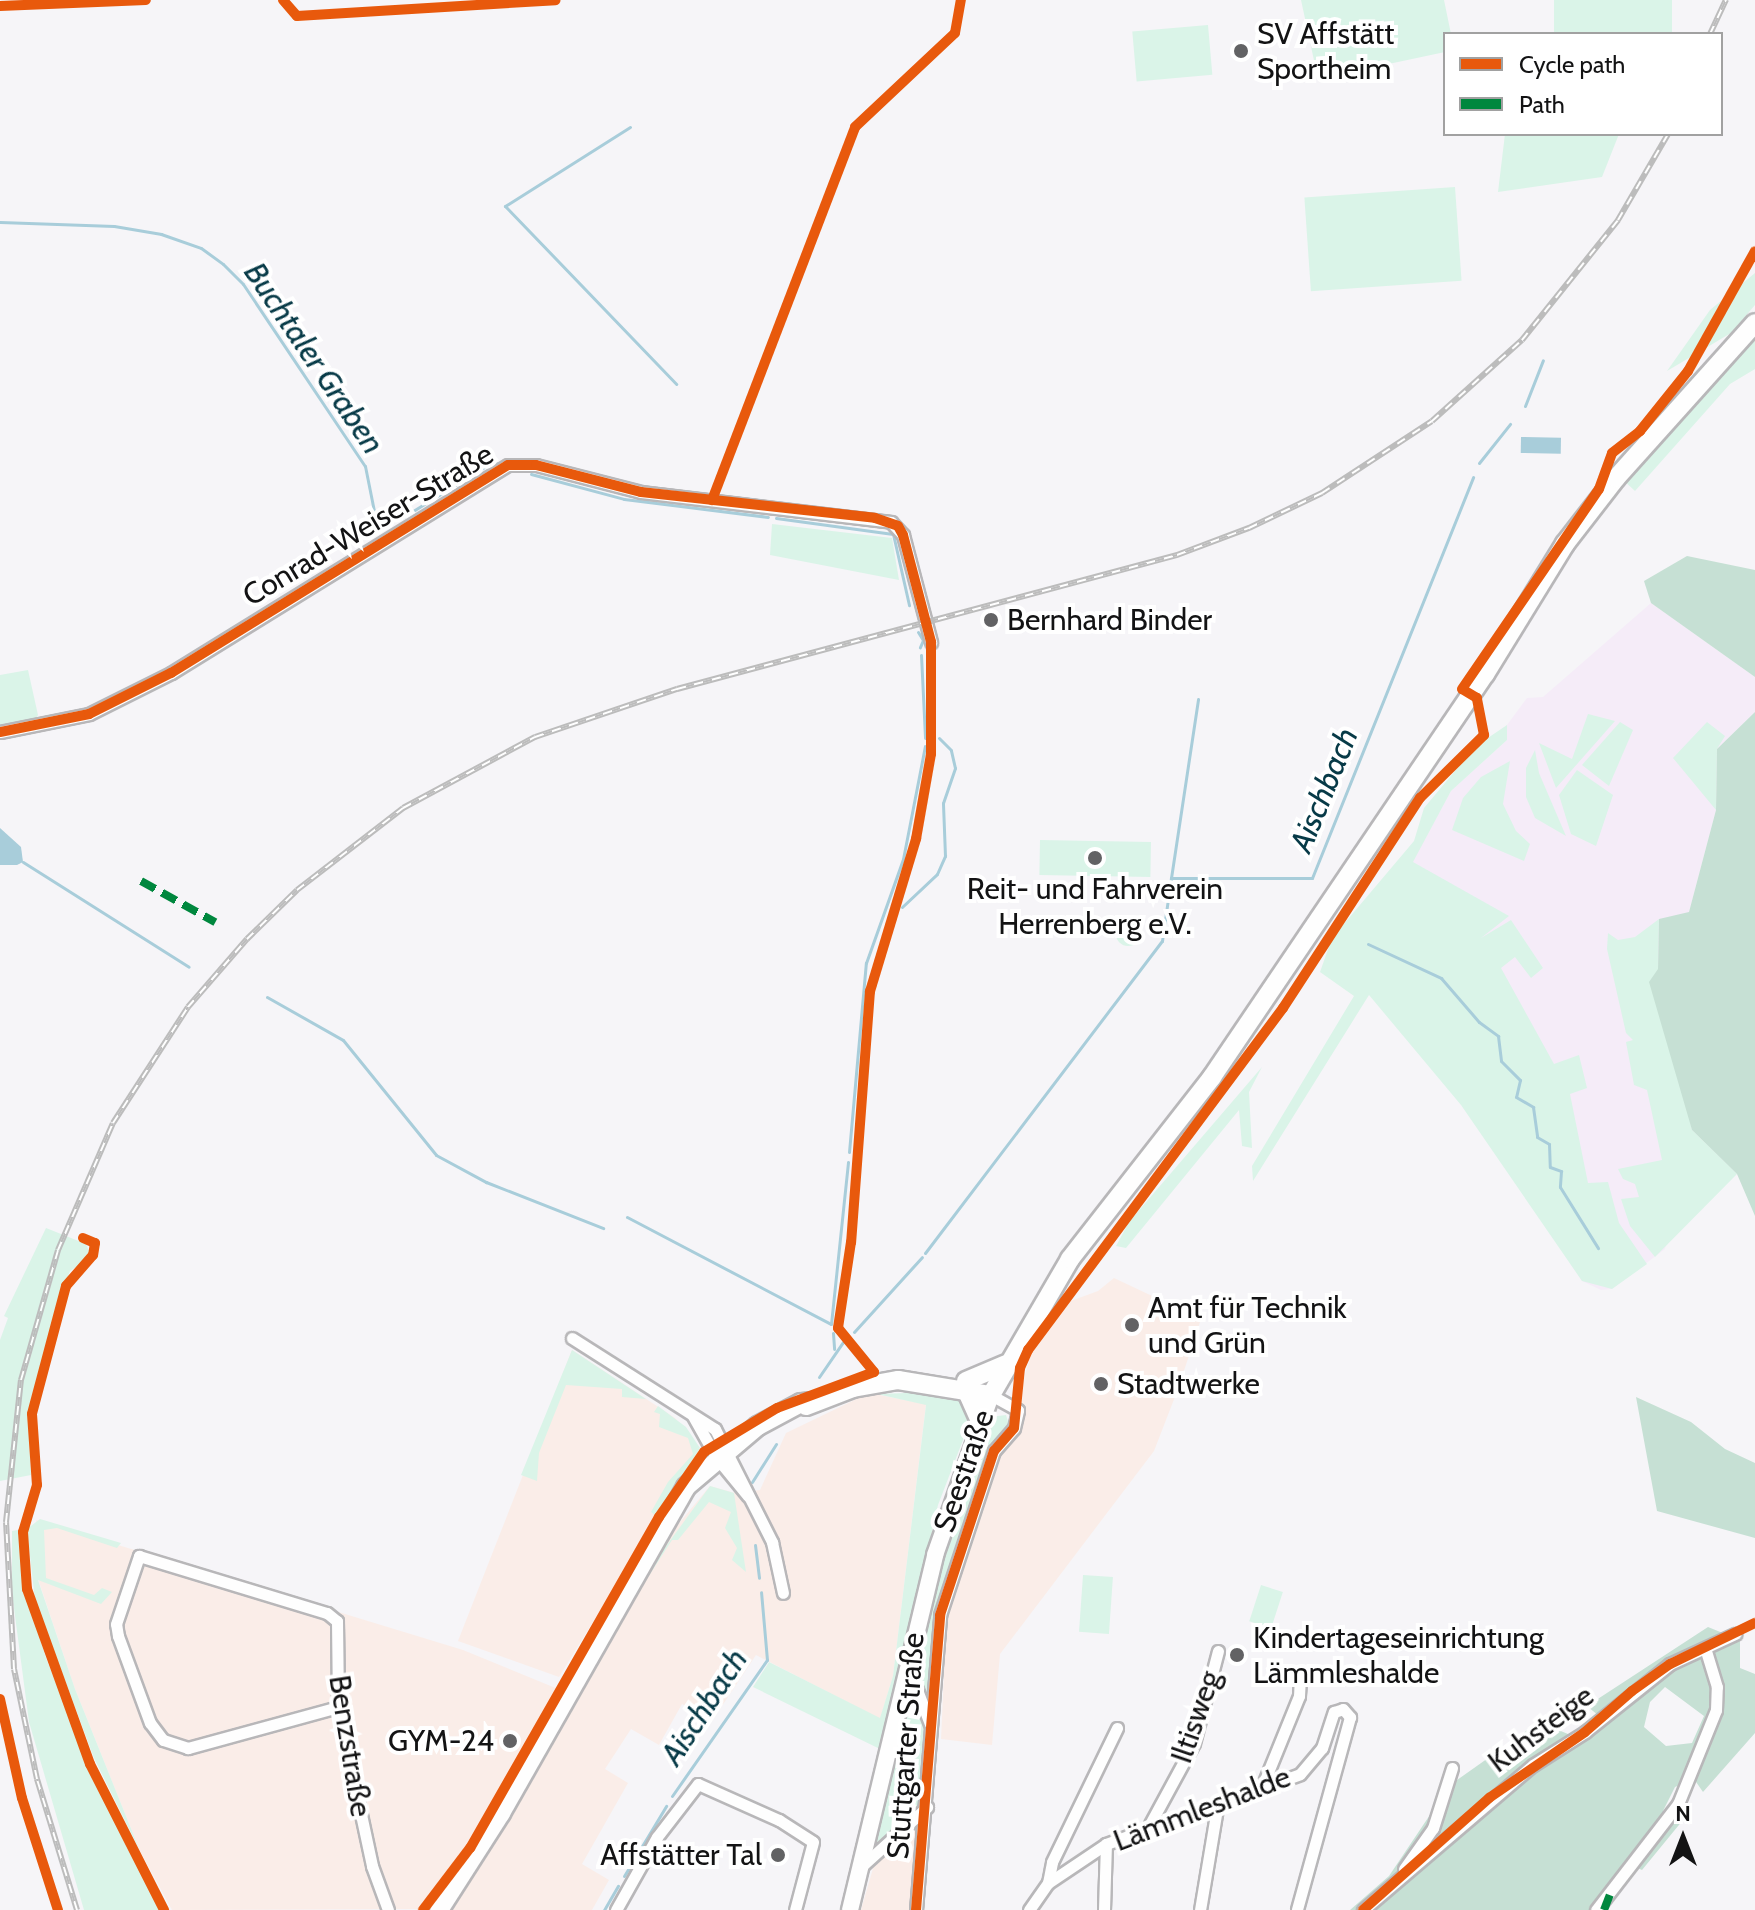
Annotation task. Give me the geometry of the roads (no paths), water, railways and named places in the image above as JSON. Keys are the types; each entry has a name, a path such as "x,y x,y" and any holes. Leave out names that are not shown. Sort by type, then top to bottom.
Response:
{"main road":[{"name":"Seestraße","path":"850,1910 946,1518 980,1421 1006,1364 1070,1259 1212,1077 1485,674 1565,544 1616,478 1755,323"},
{"path":"967,1388 1006,1364"},
{"path":"439,1906 501,1813 677,1500 724,1457 780,1413 877,1383 912,1381 967,1388 991,1395"},
{"path":"967,1388 980,1421"}],"street":[{"name":"Conrad-Weiser-Straße","path":"0,732 89,714 149,685 508,465 536,465 641,492 891,522 903,535 931,642"},
{"path":"572,1338 715,1429 724,1457 772,1542 783,1593"},
{"name":"Stuttgarter Straße","path":"916,1910 927,1807 940,1615 994,1451 1014,1428 1018,1410 991,1395"},
{"name":"Benzstraße","path":"338,1707 188,1748 163,1740 150,1723 116,1624 139,1556 333,1616 338,1707 376,1876 388,1910"},
{"name":"Kuhsteige","path":"1392,1886 1533,1765 1585,1732 1670,1664 1735,1634"},
{"path":"1596,1910 1678,1804 1716,1710 1717,1687 1706,1650"},
{"name":"Iltisweg","path":"1150,1824 1194,1743 1218,1651"},
{"path":"908,1664 932,1729"},
{"path":"1262,1787 1299,1696 1300,1677 1283,1673"},
{"name":"Lämmleshalde","path":"1029,1910 1048,1883 1106,1844 1150,1824 1262,1787 1311,1765 1334,1712 1347,1712 1316,1855 1297,1910"},
{"path":"1048,1883 1052,1862 1117,1728"},
{"path":"1363,1910 1392,1886 1433,1828 1452,1768"},
{"path":"616,1910 692,1787 698,1784 729,1795 779,1820 813,1842 815,1850 795,1910"},
{"path":"1200,1910 1218,1802"},
{"path":"862,1867 927,1807"},
{"path":"1104,1910 1106,1844"},
{"name":"Benzstraße","path":"376,1876 397,1910"}],"water":[{"path":"1521,437 1561,438 1561,454 1521,453"},
{"path":"0,828 21,847 23,862 0,865"}],"waterway":[{"path":"630,127 505,206 676,384"},
{"name":"Buchtaler Graben","path":"0,222 114,226 161,234 201,248 223,264 243,284 365,466 376,521 400,519 494,461 497,464"},
{"path":"1525,406 1543,360"},
{"path":"1479,463 1510,424"},
{"name":"Buchtaler Graben","path":"531,474 624,499 768,517"},
{"name":"Aischbach","path":"925,1253 1162,941 1171,878 1312,878 1473,477"},
{"name":"Buchtaler Graben","path":"776,518 893,534 909,605"},
{"path":"918,632 923,640 920,647"},
{"name":"Buchtaler Graben","path":"921,655 925,738"},
{"path":"1171,878 1198,699"},
{"name":"Buchtaler Graben","path":"902,907 937,874 945,856 943,803 955,768 951,750 939,738"},
{"name":"Buchtaler Graben","path":"849,1152 866,963 903,859 925,746"},
{"path":"23,862 189,967"},
{"path":"1368,944 1441,978 1479,1022 1498,1036 1501,1061 1520,1080 1516,1097 1533,1107 1537,1137 1549,1144 1550,1167 1561,1171 1560,1187 1598,1248"},
{"path":"267,997 343,1040 436,1155 486,1182 603,1228"},
{"path":"627,1217 831,1324 848,1162"},
{"name":"Aischbach","path":"854,1332 922,1257"},
{"name":"Buchtaler Graben","path":"833,1333 834,1349"},
{"name":"Aischbach","path":"819,1377 843,1342"},
{"name":"Aischbach","path":"752,1482 776,1444"},
{"name":"Aischbach","path":"755,1545 759,1578"},
{"name":"Aischbach","path":"672,1796 767,1660 761,1592"},
{"name":"Aischbach","path":"624,1876 666,1806"},
{"name":"Aischbach","path":"604,1910 618,1886"}],"railway":[{"path":"1711,32 1726,0"},
{"path":"77,1910 37,1779 14,1669 6,1522 21,1380 58,1250 113,1123 188,1007 247,939 297,890 403,808 535,737 677,689 1177,555 1249,528 1322,493 1432,421 1522,340 1618,220 1667,136"}],"place":[{"name":"SV Affstätt Sportheim","path":"1241,51"},
{"name":"Bernhard Binder","path":"991,620"},
{"name":"Reit- und Fahrverein Herrenberg e.V.","path":"1095,858"},
{"name":"Amt für Technik und Grün","path":"1132,1325"},
{"name":"Stadtwerke","path":"1101,1384"},
{"name":"Kindertageseinrichtung Lämmleshalde","path":"1237,1655"},
{"name":"GYM-24","path":"510,1741"},
{"name":"Affstätter Tal","path":"778,1855"}]}
